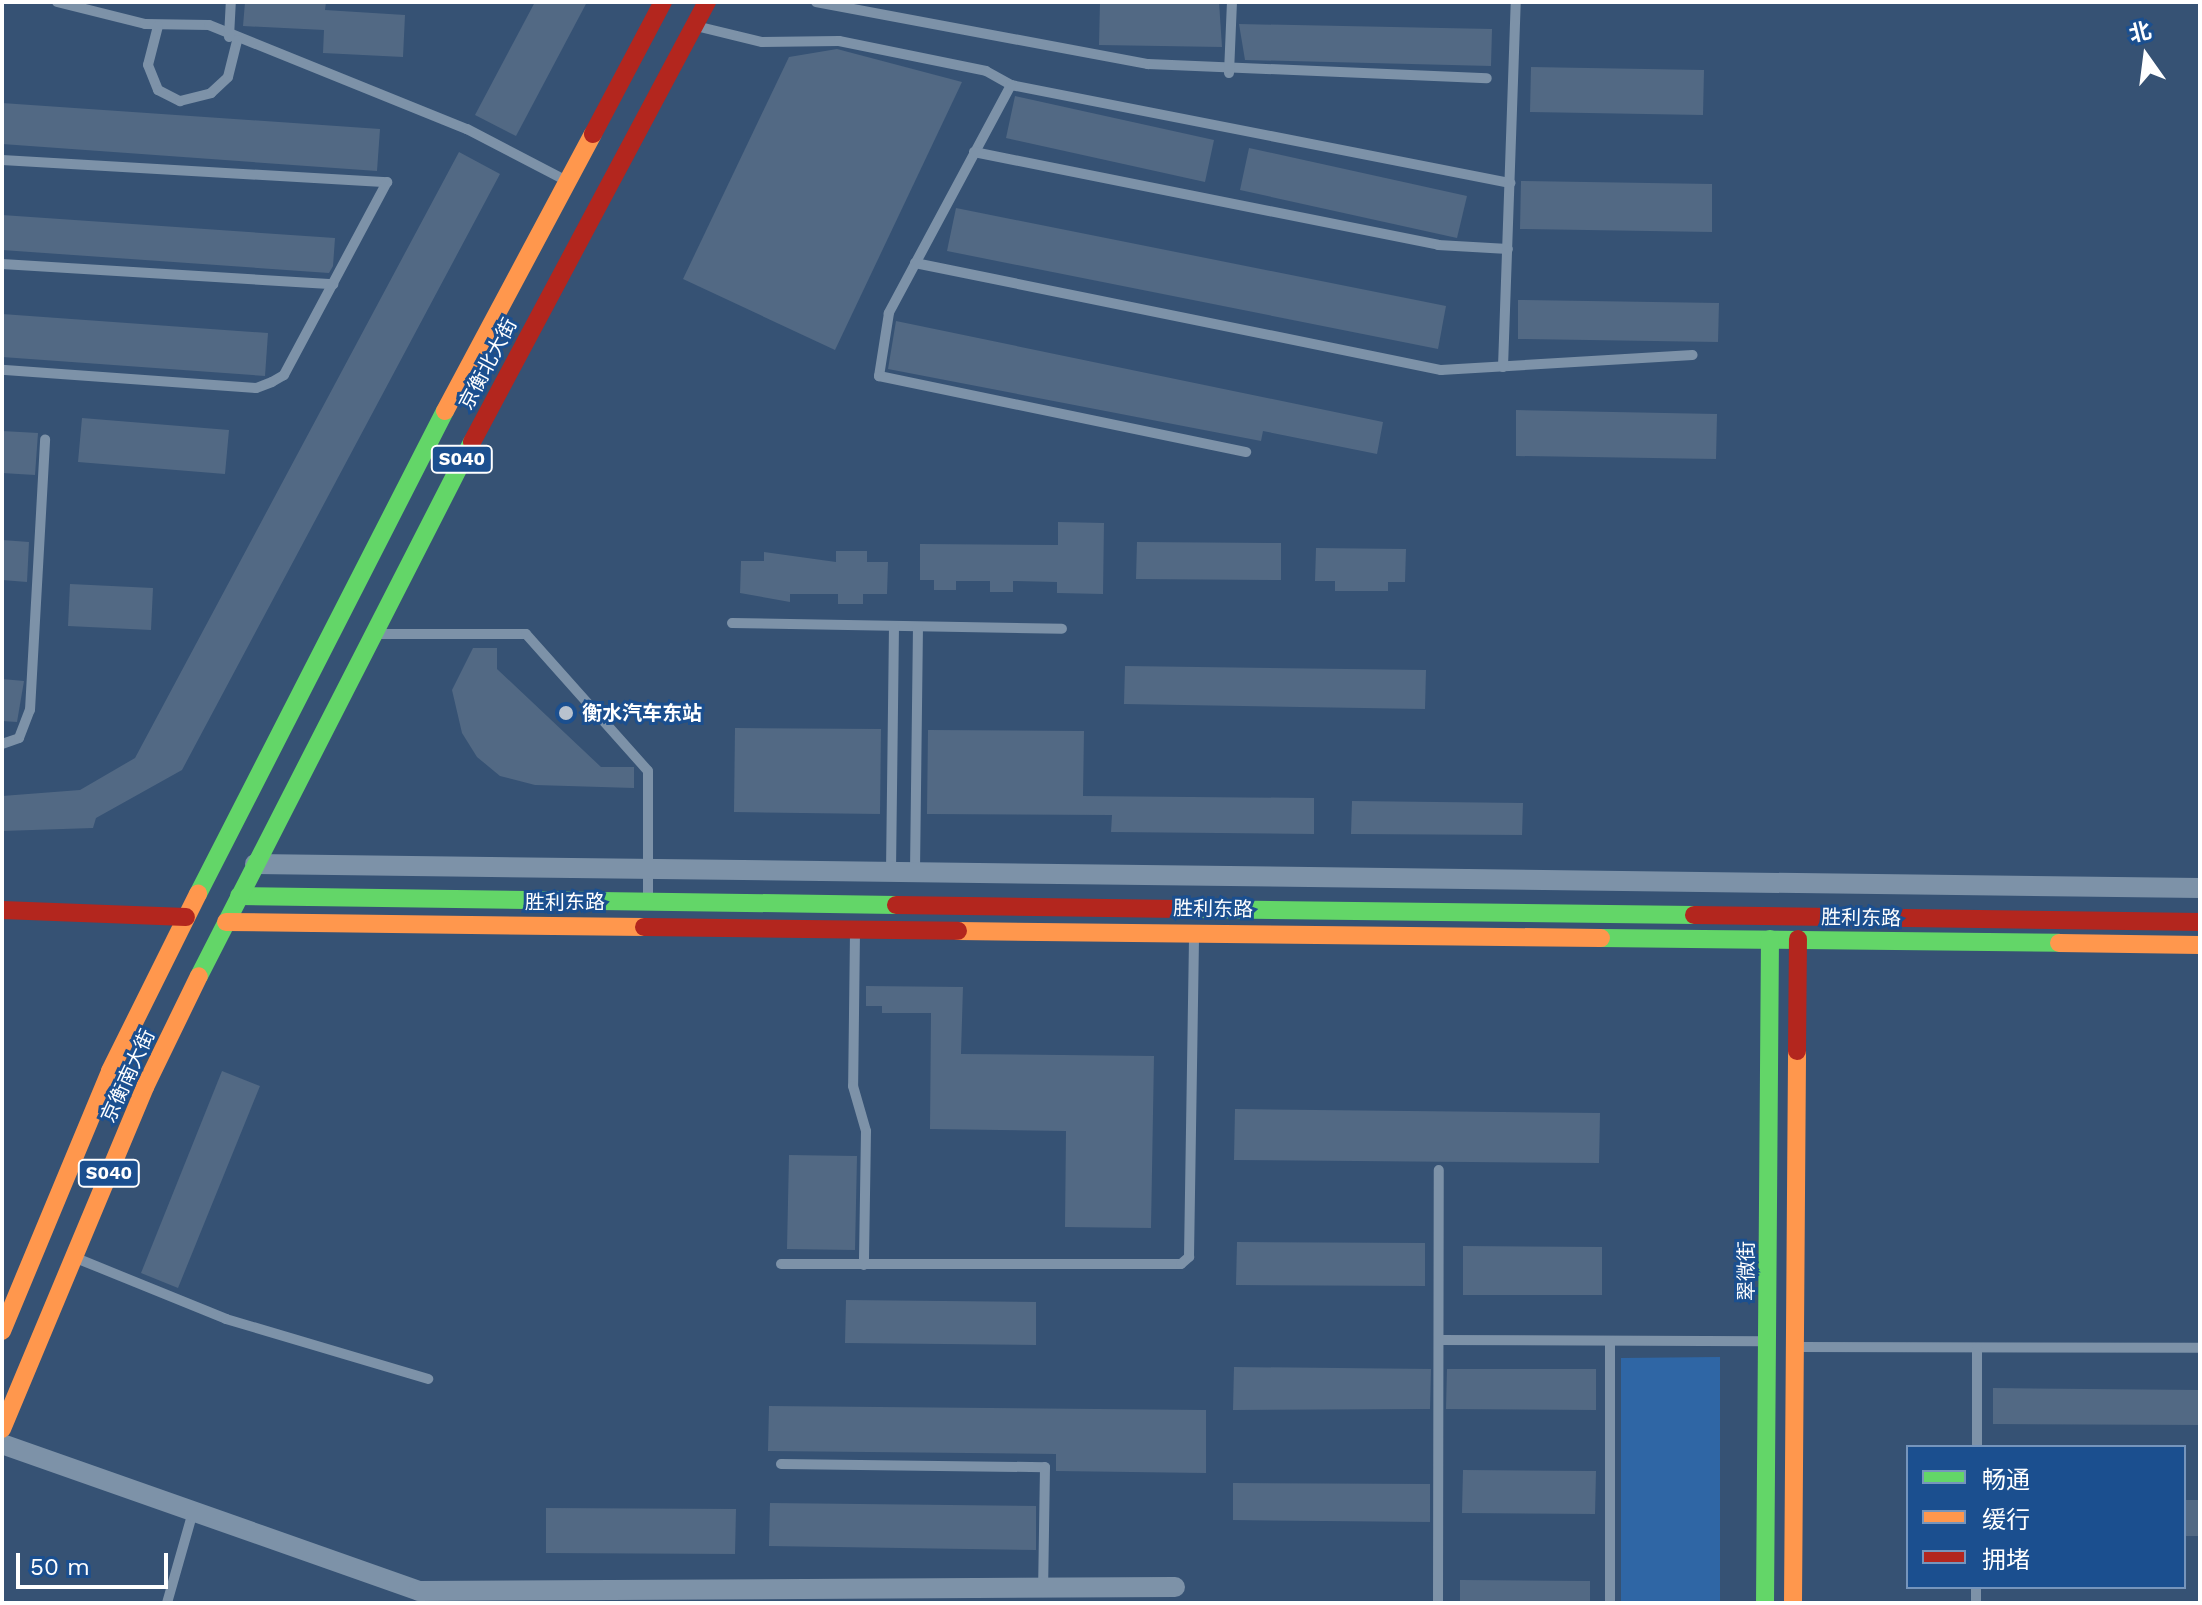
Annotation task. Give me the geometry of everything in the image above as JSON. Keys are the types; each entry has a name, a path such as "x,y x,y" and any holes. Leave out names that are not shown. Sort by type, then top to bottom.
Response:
{"main road":[{"name":"京衡北大街","path":"186,917 328,630 663,2"},
{"name":"京衡北大街","path":"226,922 369,634 707,2"},
{"name":"胜利东路","path":"239,896 2200,922"},
{"path":"2,910 186,917"},
{"name":"京衡南大街","path":"2,1331 110,1071 186,917"},
{"name":"京衡南大街","path":"2,1429 145,1087 226,922"},
{"name":"胜利东路","path":"226,922 855,926 2200,945"},
{"name":"翠微街","path":"1765,1603 1770,939"},
{"path":"1793,1603 1798,939"}],"street":[{"path":"255,864 2200,888"},
{"path":"2,1444 409,1588 457,1596 915,1597 1175,1587"}],"lane":[{"path":"57,2 158,26 209,25 233,38 467,129 567,181"},
{"path":"158,26 148,65 158,90 180,101 211,93 228,77 233,38 231,2"},
{"path":"816,2 1229,73 1487,78"},
{"path":"1229,73 1232,2"},
{"path":"1503,367 1516,2"},
{"path":"694,25 762,42 839,41 986,71 1011,85 1510,183"},
{"path":"1011,85 889,313 877,366 886,382 1246,452"},
{"path":"974,152 1438,245 1508,249"},
{"path":"2,160 387,182 284,375 256,388 2,370"},
{"path":"915,263 1441,370 1693,355"},
{"path":"2,264 333,284"},
{"path":"2,744 19,738 30,710 45,439"},
{"path":"732,623 1062,629"},
{"path":"891,871 894,626"},
{"path":"915,871 918,627"},
{"path":"369,634 526,634 648,771 648,901"},
{"path":"855,926 853,1086 866,1131 864,1265"},
{"path":"781,1264 1162,1269 1189,1257 1194,931"},
{"path":"1438,1603 1439,1170"},
{"path":"74,1257 226,1319 428,1379"},
{"path":"1439,1340 1767,1341"},
{"path":"1610,1341 1610,1603"},
{"path":"1794,1347 2200,1348"},
{"path":"1977,1348 1977,1445"},
{"path":"781,1464 1045,1467 1038,1593"},
{"path":"167,1603 193,1512"}],"shaded area":[{"path":"1720,1357 1720,1603 1621,1603 1621,1358"}],"building":[{"path":"245,2 326,2 325,10 405,15 403,57 323,53 324,30 243,26"},
{"path":"535,2 587,2 516,136 475,115"},
{"path":"1100,2 1219,2 1222,47 1099,45"},
{"path":"1239,24 1492,29 1491,66 1245,60"},
{"path":"837,49 962,82 835,350 683,279 789,57"},
{"path":"1531,67 1704,70 1703,115 1530,112"},
{"path":"1015,96 1214,140 1205,182 1006,138"},
{"path":"2,103 380,129 377,171 2,144"},
{"path":"1249,148 1467,196 1457,238 1240,190"},
{"path":"459,152 500,174 182,770 96,818 93,828 2,831 2,796 80,790 135,758"},
{"path":"1521,181 1712,184 1712,232 1520,229"},
{"path":"956,208 1446,306 1438,349 947,251"},
{"path":"2,215 335,238 333,266 329,273 2,250"},
{"path":"1518,300 1719,303 1718,342 1518,339"},
{"path":"2,314 268,333 265,376 2,357"},
{"path":"896,321 1383,422 1377,454 1263,431 1261,441 888,369"},
{"path":"1516,410 1717,414 1716,459 1516,456"},
{"path":"82,418 229,430 225,474 78,462"},
{"path":"2,431 38,433 35,475 2,473"},
{"path":"1058,522 1104,523 1103,594 1057,593 1057,582 1013,581 1013,592 990,592 990,581 956,581 956,590 934,590 934,580 920,580 920,544 1058,545"},
{"path":"2,540 29,542 27,582 2,580"},
{"path":"1137,542 1281,543 1281,580 1136,579"},
{"path":"1316,548 1406,549 1405,582 1388,582 1388,591 1335,591 1335,581 1315,581"},
{"path":"836,551 867,551 867,562 888,562 887,594 863,594 863,604 838,604 838,594 790,594 790,602 740,593 741,561 764,561 764,552 836,562"},
{"path":"70,584 153,588 151,630 68,626"},
{"path":"473,648 497,648 497,669 601,767 634,767 634,788 535,785 500,776 477,757 462,733 452,690"},
{"path":"1125,666 1426,670 1425,709 1124,704"},
{"path":"2,679 24,681 17,722 2,721"},
{"path":"735,728 881,729 880,814 734,812"},
{"path":"928,730 1084,731 1083,796 1314,798 1314,834 1111,832 1112,815 927,814"},
{"path":"1352,801 1523,803 1522,835 1351,834"},
{"path":"866,986 963,987 961,1054 1154,1056 1151,1228 1065,1227 1066,1131 930,1129 931,1013 882,1013 882,1006 866,1006"},
{"path":"222,1071 260,1086 178,1288 141,1273"},
{"path":"1235,1109 1600,1113 1599,1163 1234,1160"},
{"path":"789,1155 857,1156 855,1250 787,1249"},
{"path":"1237,1242 1425,1243 1425,1286 1236,1285"},
{"path":"1463,1246 1602,1247 1602,1295 1463,1295"},
{"path":"846,1300 1036,1302 1036,1345 845,1343"},
{"path":"1234,1367 1431,1369 1430,1409 1233,1410"},
{"path":"1447,1369 1596,1369 1596,1410 1446,1409"},
{"path":"1993,1388 2200,1390 2200,1425 1993,1424"},
{"path":"769,1406 1206,1410 1206,1473 1056,1471 1056,1454 768,1451"},
{"path":"1463,1470 1596,1471 1595,1514 1462,1513"},
{"path":"1233,1483 1430,1484 1430,1522 1233,1520"},
{"path":"2186,1500 2200,1500 2200,1536 2186,1536"},
{"path":"770,1503 1036,1506 1036,1550 769,1546"},
{"path":"546,1508 736,1509 735,1554 546,1553"},
{"path":"1460,1580 1590,1581 1590,1603 1460,1603"}],"traffic: fast":[{"path":"198,894 445,411"},
{"path":"199,976 472,442"},
{"path":"239,896 896,905"},
{"path":"1198,909 1694,915"},
{"path":"1601,938 2059,943"},
{"path":"1765,1603 1770,939"}],"traffic: slow":[{"path":"445,411 593,134"},
{"path":"2,1331 110,1071 198,894"},
{"path":"226,922 644,927"},
{"path":"958,931 1601,938"},
{"path":"2059,943 2200,945"},
{"path":"2,1429 145,1087 199,976"},
{"path":"1793,1603 1797,1051"}],"traffic: jam":[{"path":"593,134 663,2"},
{"path":"472,442 707,2"},
{"path":"896,905 1198,909"},
{"path":"2,910 186,917"},
{"path":"1694,915 2200,922"},
{"path":"644,927 958,931"},
{"path":"1797,1051 1798,939"}],"place":[{"name":"衡水汽车东站","path":"566,713"}]}
